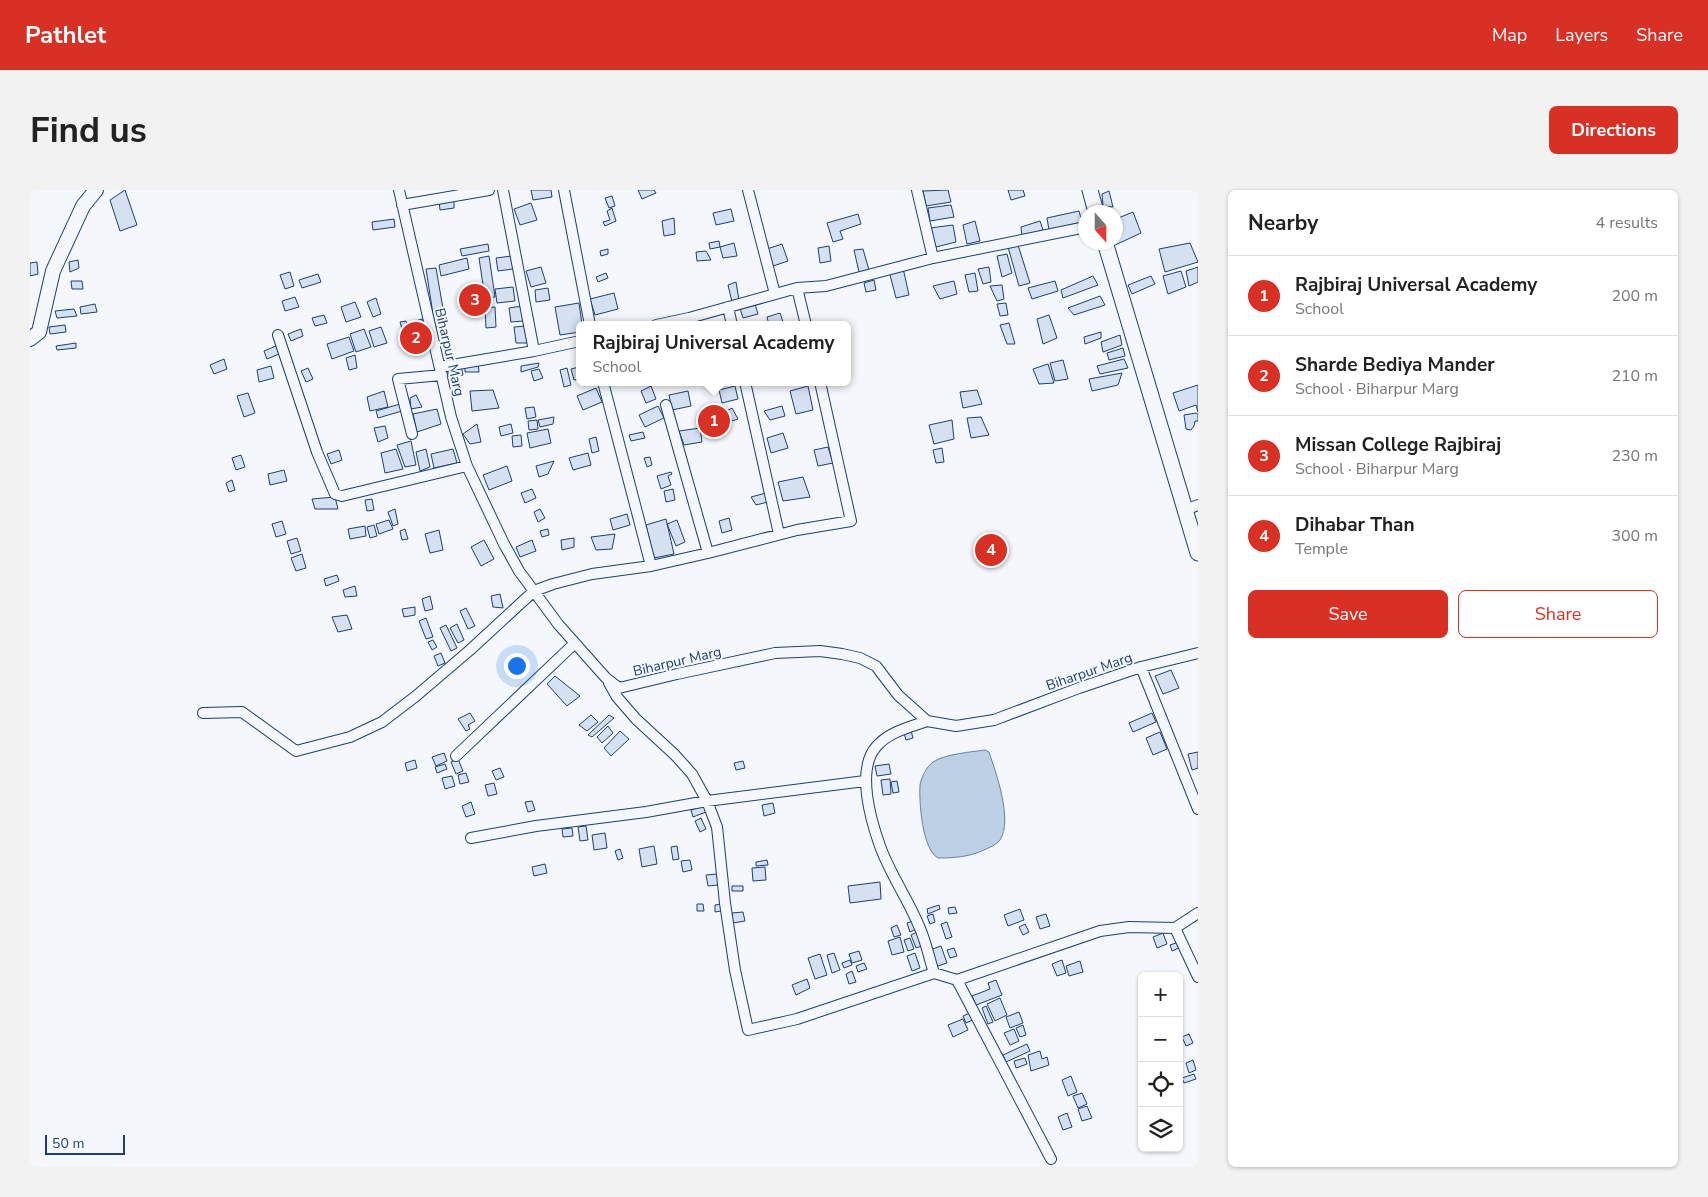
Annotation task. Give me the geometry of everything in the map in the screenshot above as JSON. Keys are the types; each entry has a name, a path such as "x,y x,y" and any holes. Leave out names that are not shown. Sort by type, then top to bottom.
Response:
{"main road":[{"path":"30,339 39,332 53,272 83,206 96,190"},
{"path":"1090,190 1094,205"},
{"path":"1108,250 1192,508 1198,553"}],"street":[{"name":"Biharpur Marg","path":"399,190 451,416 466,466 519,571 575,642 606,678 619,688 775,653 820,651 860,658 876,666 898,695 927,721 956,726 994,720 1078,688 1141,668 1198,653"},
{"path":"402,205 489,190"},
{"path":"503,190 534,351"},
{"path":"564,190 589,321"},
{"path":"748,190 775,294"},
{"path":"917,190 933,258"},
{"path":"672,321 797,288 826,286 933,258 1078,229"},
{"path":"797,288 805,321"},
{"path":"728,307 731,321"},
{"path":"278,335 317,452 335,494 342,496 466,466"},
{"path":"412,434 398,379 576,342"},
{"path":"604,386 650,566"},
{"path":"746,386 779,534"},
{"path":"203,713 242,712 296,751 350,737 382,722 416,696 470,650 534,591 592,574 650,566 779,534 851,521 821,386"},
{"path":"666,405 708,553"},
{"path":"456,756 575,642"},
{"path":"1141,668 1198,809"},
{"path":"606,678 617,697 636,719 675,755 692,774 707,801 717,827 725,904 735,970 748,1030 797,1019 934,973 957,980 1100,931 1129,927 1175,928 1198,913"},
{"path":"927,721 895,732 876,747 868,763 866,781 870,810 880,848 920,926 934,973"},
{"path":"470,838 536,826 646,812 707,801 866,781"},
{"path":"1175,928 1198,977"},
{"path":"957,980 1051,1159"}],"water":[{"path":"985,750 989,752 1002,796 1005,821 1004,831 997,843 984,850 956,857 938,858 928,845 925,835 920,793 923,776 931,764 938,759"}],"building":[{"path":"125,190 137,225 120,231 110,200"},
{"path":"531,190 551,190 552,197 533,200"},
{"path":"638,190 654,190 656,193 642,199"},
{"path":"948,190 951,202 926,206 923,191"},
{"path":"1008,190 1023,190 1025,196 1011,200"},
{"path":"1109,191 1112,205 1103,205 1102,194"},
{"path":"612,196 615,206 609,208 605,198"},
{"path":"454,200 454,208 440,210 439,201"},
{"path":"531,203 537,220 520,225 514,209"},
{"path":"951,205 954,217 930,221 928,208"},
{"path":"612,208 616,221 605,226 603,222 610,220 607,211"},
{"path":"731,209 734,221 716,225 713,213"},
{"path":"1078,211 1078,223 1049,230 1047,218"},
{"path":"1133,212 1141,233 1123,241 1123,216"},
{"path":"858,214 861,224 840,231 843,239 833,242 827,223"},
{"path":"674,218 675,234 664,236 662,221"},
{"path":"394,219 395,227 373,230 372,222"},
{"path":"975,221 980,241 967,244 963,225"},
{"path":"1040,221 1043,230 1022,236 1021,227"},
{"path":"953,225 956,242 936,247 930,228"},
{"path":"719,241 720,247 710,249 709,243"},
{"path":"734,243 737,256 723,258 720,247"},
{"path":"1190,243 1198,262 1165,272 1159,249"},
{"path":"488,244 489,251 462,256 460,249"},
{"path":"782,244 788,261 773,266 767,249"},
{"path":"1018,245 1030,283 1019,286 1008,247"},
{"path":"829,246 831,261 820,263 818,248"},
{"path":"608,249 608,254 601,256 600,251"},
{"path":"863,249 869,270 859,272 854,250"},
{"path":"706,251 711,260 697,261 696,252"},
{"path":"1007,254 1012,273 1002,277 997,256"},
{"path":"489,256 495,297 485,298 479,258"},
{"path":"512,256 513,269 498,271 496,258"},
{"path":"467,258 469,269 441,276 439,265"},
{"path":"78,260 79,268 70,272 69,262"},
{"path":"37,262 38,274 30,276 30,263"},
{"path":"541,267 546,283 531,287 526,271"},
{"path":"989,267 991,282 983,284 978,269"},
{"path":"1198,267 1198,282 1189,286 1186,271"},
{"path":"436,268 446,326 435,327 426,269"},
{"path":"903,268 909,295 896,298 889,271"},
{"path":"1181,271 1186,287 1168,294 1163,276"},
{"path":"290,272 294,286 285,289 280,275"},
{"path":"606,273 608,278 598,282 596,277"},
{"path":"975,273 978,291 969,292 965,275"},
{"path":"318,274 321,282 302,288 299,280"},
{"path":"1093,276 1098,285 1063,298 1061,290"},
{"path":"1151,276 1155,284 1132,294 1128,285"},
{"path":"874,280 876,290 866,292 864,283"},
{"path":"71,281 82,281 83,289 72,289"},
{"path":"954,281 957,294 940,299 933,286"},
{"path":"1055,281 1058,291 1032,299 1028,288"},
{"path":"736,282 739,300 732,302 728,285"},
{"path":"1002,285 1004,299 997,301 990,286"},
{"path":"513,287 515,301 497,303 495,289"},
{"path":"548,288 550,300 536,302 535,290"},
{"path":"614,293 618,309 595,315 590,299"},
{"path":"1100,296 1105,305 1074,315 1068,308"},
{"path":"295,297 299,307 285,311 282,301"},
{"path":"376,298 381,314 373,317 367,302"},
{"path":"355,302 361,317 346,322 341,307"},
{"path":"579,303 581,321 576,321 576,333 560,335 555,307"},
{"path":"1006,303 1008,315 1000,316 997,304"},
{"path":"95,304 97,312 81,314 80,307"},
{"path":"755,304 758,314 743,318 740,308"},
{"path":"522,306 523,321 511,322 509,308"},
{"path":"495,307 496,327 486,328 485,308"},
{"path":"74,309 77,316 57,318 55,311"},
{"path":"780,313 783,321 768,321 767,317"},
{"path":"324,315 327,323 315,326 312,318"},
{"path":"1049,315 1057,338 1043,344 1037,319"},
{"path":"422,319 423,325 410,329 409,323"},
{"path":"406,321 408,328 402,329 400,322"},
{"path":"1009,323 1015,344 1007,344 1000,325"},
{"path":"65,325 66,332 50,334 49,327"},
{"path":"526,326 527,343 516,343 514,327"},
{"path":"381,327 387,343 374,347 369,331"},
{"path":"423,328 427,343 408,347 404,332"},
{"path":"301,329 303,336 291,341 288,334"},
{"path":"364,329 371,347 356,352 350,334"},
{"path":"1101,332 1101,338 1085,344 1084,337"},
{"path":"1120,335 1122,345 1103,352 1101,342"},
{"path":"349,337 354,351 332,359 327,344"},
{"path":"76,343 76,348 57,350 56,346"},
{"path":"276,346 279,354 267,359 264,351"},
{"path":"1123,348 1125,356 1109,360 1107,353"},
{"path":"355,355 357,368 349,370 346,358"},
{"path":"224,359 227,369 214,374 210,365"},
{"path":"1124,359 1128,368 1100,374 1097,366"},
{"path":"1063,360 1068,379 1055,381 1050,363"},
{"path":"478,362 479,372 465,372 465,365"},
{"path":"539,363 538,367 521,372 521,366"},
{"path":"1048,364 1054,383 1039,384 1033,369"},
{"path":"461,365 463,375 449,377 447,369"},
{"path":"271,366 274,378 259,382 257,370"},
{"path":"308,368 313,379 306,382 301,371"},
{"path":"567,368 571,385 564,387 560,370"},
{"path":"576,368 576,380 574,380 571,369"},
{"path":"539,369 543,378 534,381 531,371"},
{"path":"1122,373 1118,385 1092,391 1089,379"},
{"path":"1198,385 1198,412 1196,405 1179,411 1173,393"},
{"path":"651,386 656,399 646,403 641,391"},
{"path":"735,386 738,399 722,403 719,390"},
{"path":"808,386 813,410 796,414 790,391"},
{"path":"596,388 602,402 583,410 577,396"},
{"path":"493,390 499,408 472,411 470,391"},
{"path":"977,390 982,404 963,408 960,392"},
{"path":"384,391 388,407 370,411 367,397"},
{"path":"688,391 691,406 672,410 669,395"},
{"path":"248,393 255,413 244,417 237,396"},
{"path":"416,395 422,407 411,409 410,398"},
{"path":"400,404 402,411 378,418 376,411"},
{"path":"658,406 664,418 645,427 639,415"},
{"path":"782,406 785,416 770,420 764,411"},
{"path":"534,407 536,417 527,419 525,408"},
{"path":"732,408 738,419 732,421 727,411"},
{"path":"437,409 441,424 417,432 413,414"},
{"path":"1198,414 1198,421 1195,421 1191,430 1186,429 1184,415"},
{"path":"554,417 553,424 540,427 538,420"},
{"path":"981,417 989,435 971,438 967,418"},
{"path":"537,420 538,429 529,430 528,421"},
{"path":"952,420 954,439 934,444 929,425"},
{"path":"477,424 481,442 470,444 463,434"},
{"path":"511,424 513,433 501,436 499,427"},
{"path":"385,426 388,438 378,442 374,428"},
{"path":"700,428 702,442 684,445 679,431"},
{"path":"548,429 551,443 530,448 527,433"},
{"path":"643,432 645,438 631,441 629,435"},
{"path":"783,433 788,448 771,453 767,438"},
{"path":"521,435 522,446 513,447 512,436"},
{"path":"596,437 599,451 592,453 589,439"},
{"path":"411,441 416,465 405,467 397,445"},
{"path":"828,447 833,463 818,466 814,450"},
{"path":"942,448 944,462 936,463 933,450"},
{"path":"396,449 403,469 385,473 381,453"},
{"path":"426,449 430,467 420,471 416,452"},
{"path":"453,449 457,463 434,468 431,454"},
{"path":"339,450 342,460 331,464 327,454"},
{"path":"588,453 591,465 573,470 569,458"},
{"path":"241,455 245,467 236,470 232,458"},
{"path":"650,457 652,465 647,467 644,458"},
{"path":"554,461 548,474 539,477 536,466"},
{"path":"507,466 512,481 489,490 483,475"},
{"path":"284,470 287,481 270,485 268,474"},
{"path":"671,472 672,474 668,476 671,485 661,489 657,476"},
{"path":"803,477 810,497 783,501 778,482"},
{"path":"232,480 235,490 229,492 226,483"},
{"path":"532,489 536,498 525,503 521,493"},
{"path":"673,489 675,500 666,502 664,491"},
{"path":"766,493 768,502 756,505 751,497"},
{"path":"335,497 338,509 315,509 312,499"},
{"path":"372,499 374,510 367,511 365,500"},
{"path":"395,509 398,524 393,526 388,512"},
{"path":"540,509 545,518 538,522 534,512"},
{"path":"627,514 630,525 613,530 610,519"},
{"path":"729,518 732,530 722,533 719,521"},
{"path":"666,519 674,554 654,558 646,525"},
{"path":"389,520 393,529 379,534 376,524"},
{"path":"677,520 685,542 676,546 667,524"},
{"path":"282,521 286,534 276,537 272,524"},
{"path":"374,525 377,536 370,538 367,527"},
{"path":"365,526 366,536 350,539 348,529"},
{"path":"405,529 408,539 402,540 400,531"},
{"path":"548,529 549,535 542,537 540,531"},
{"path":"439,530 443,550 430,553 425,534"},
{"path":"615,534 612,549 596,550 591,537"},
{"path":"297,538 301,551 291,554 287,541"},
{"path":"574,538 574,547 562,550 561,540"},
{"path":"484,540 494,559 481,566 471,547"},
{"path":"532,540 536,551 520,557 516,547"},
{"path":"302,554 306,568 296,571 291,558"},
{"path":"337,575 339,581 326,586 324,579"},
{"path":"355,586 357,596 345,597 343,590"},
{"path":"500,594 503,608 493,607 491,596"},
{"path":"430,596 433,609 425,611 422,599"},
{"path":"415,607 415,615 404,617 402,609"},
{"path":"466,608 475,626 468,629 460,611"},
{"path":"347,615 352,629 338,632 332,617"},
{"path":"426,618 433,637 426,639 419,621"},
{"path":"457,624 464,640 458,643 450,628"},
{"path":"446,625 457,648 451,651 440,628"},
{"path":"433,640 437,647 432,650 428,642"},
{"path":"441,653 445,663 438,666 434,656"},
{"path":"1171,670 1179,688 1163,694 1155,676"},
{"path":"555,676 580,696 567,706 547,684"},
{"path":"470,713 475,721 468,725 470,729 466,731 458,719"},
{"path":"1152,713 1156,722 1133,732 1129,723"},
{"path":"591,715 598,722 587,731 579,725"},
{"path":"609,715 614,718 592,737 588,735"},
{"path":"608,726 613,733 602,743 597,737"},
{"path":"620,731 629,739 611,756 604,748"},
{"path":"911,731 913,738 906,740 904,733"},
{"path":"1160,732 1167,749 1153,755 1146,738"},
{"path":"1198,752 1198,768 1192,770 1188,754"},
{"path":"444,753 447,761 436,766 432,757"},
{"path":"458,759 463,771 456,774 451,762"},
{"path":"415,760 417,768 407,771 405,763"},
{"path":"743,761 745,768 736,770 734,763"},
{"path":"445,764 447,769 437,773 435,767"},
{"path":"889,764 891,774 877,776 875,766"},
{"path":"500,768 504,777 496,780 492,771"},
{"path":"466,773 469,782 460,784 458,775"},
{"path":"452,776 455,786 445,789 442,778"},
{"path":"890,779 891,794 883,795 881,780"},
{"path":"897,781 899,792 893,793 891,782"},
{"path":"494,783 497,794 488,796 485,785"},
{"path":"532,801 535,810 528,812 525,802"},
{"path":"471,802 475,814 466,817 462,806"},
{"path":"773,803 775,813 764,816 762,805"},
{"path":"704,806 706,812 693,817 691,810"},
{"path":"701,818 706,829 700,832 695,821"},
{"path":"586,826 588,840 580,841 578,827"},
{"path":"572,828 573,836 563,837 562,829"},
{"path":"605,833 607,848 594,850 592,835"},
{"path":"654,846 657,864 642,867 639,849"},
{"path":"677,846 679,859 673,860 671,847"},
{"path":"620,849 623,858 618,860 615,851"},
{"path":"690,860 692,870 683,872 681,861"},
{"path":"767,860 768,865 756,866 756,862"},
{"path":"545,864 547,873 534,876 532,867"},
{"path":"765,867 766,880 753,881 752,868"},
{"path":"717,874 718,885 708,886 706,875"},
{"path":"880,882 881,899 850,903 848,886"},
{"path":"732,886 743,886 743,891 732,891"},
{"path":"697,904 703,904 704,911 697,911"},
{"path":"721,904 721,911 715,912 715,905"},
{"path":"939,905 940,909 928,914 927,909"},
{"path":"955,907 957,913 949,914 948,908"},
{"path":"1020,909 1024,920 1008,926 1004,915"},
{"path":"743,912 745,921 733,923 732,913"},
{"path":"933,914 935,922 930,924 927,916"},
{"path":"1046,914 1050,926 1040,929 1036,917"},
{"path":"913,921 916,929 910,932 907,923"},
{"path":"947,922 952,937 946,939 941,924"},
{"path":"1025,924 1029,932 1023,935 1019,927"},
{"path":"897,925 901,935 894,937 891,928"},
{"path":"917,932 922,946 916,948 911,935"},
{"path":"1163,933 1167,944 1157,948 1153,937"},
{"path":"900,937 904,952 892,955 888,941"},
{"path":"910,938 914,949 908,951 904,940"},
{"path":"1179,942 1181,947 1172,951 1170,945"},
{"path":"941,946 947,963 935,967 930,950"},
{"path":"954,948 957,956 950,958 947,950"},
{"path":"859,951 862,960 852,963 849,954"},
{"path":"834,953 840,970 832,973 827,955"},
{"path":"915,953 920,968 912,971 907,956"},
{"path":"820,954 827,975 815,979 808,958"},
{"path":"850,960 852,965 844,968 842,963"},
{"path":"1062,960 1066,973 1057,976 1052,964"},
{"path":"1080,961 1083,972 1069,976 1066,966"},
{"path":"864,963 867,969 858,972 856,966"},
{"path":"852,971 856,982 849,984 846,974"},
{"path":"807,979 810,988 796,995 792,985"},
{"path":"996,980 1002,995 976,1005 972,996 990,989 988,983"},
{"path":"1000,998 1007,1015 995,1021 987,1004"},
{"path":"986,1006 993,1022 988,1024 982,1008"},
{"path":"972,1012 975,1019 966,1023 963,1016"},
{"path":"1019,1012 1023,1023 1010,1028 1006,1017"},
{"path":"963,1019 968,1030 953,1037 948,1025"},
{"path":"1023,1025 1026,1035 1020,1037 1016,1028"},
{"path":"1014,1029 1019,1041 1010,1045 1004,1033"},
{"path":"1189,1034 1193,1043 1186,1046 1183,1037"},
{"path":"1027,1044 1030,1051 1006,1062 1003,1055"},
{"path":"1040,1051 1042,1059 1047,1057 1049,1065 1031,1071 1028,1055"},
{"path":"1025,1058 1027,1064 1016,1068 1014,1061"},
{"path":"1193,1060 1196,1070 1189,1073 1186,1063"},
{"path":"1194,1074 1196,1079 1184,1083 1183,1078"},
{"path":"1071,1076 1077,1092 1068,1096 1062,1080"},
{"path":"1082,1093 1087,1104 1078,1108 1073,1096"},
{"path":"1087,1106 1092,1118 1082,1121 1078,1109"},
{"path":"1067,1113 1072,1127 1063,1130 1058,1117"}],"place":[{"name":"Missan College Rajbiraj","path":"475,300"},
{"name":"Sharde Bediya Mander","path":"416,338"},
{"name":"Rajbiraj Universal Academy","path":"714,421"},
{"name":"Dihabar Than","path":"991,550"}]}
